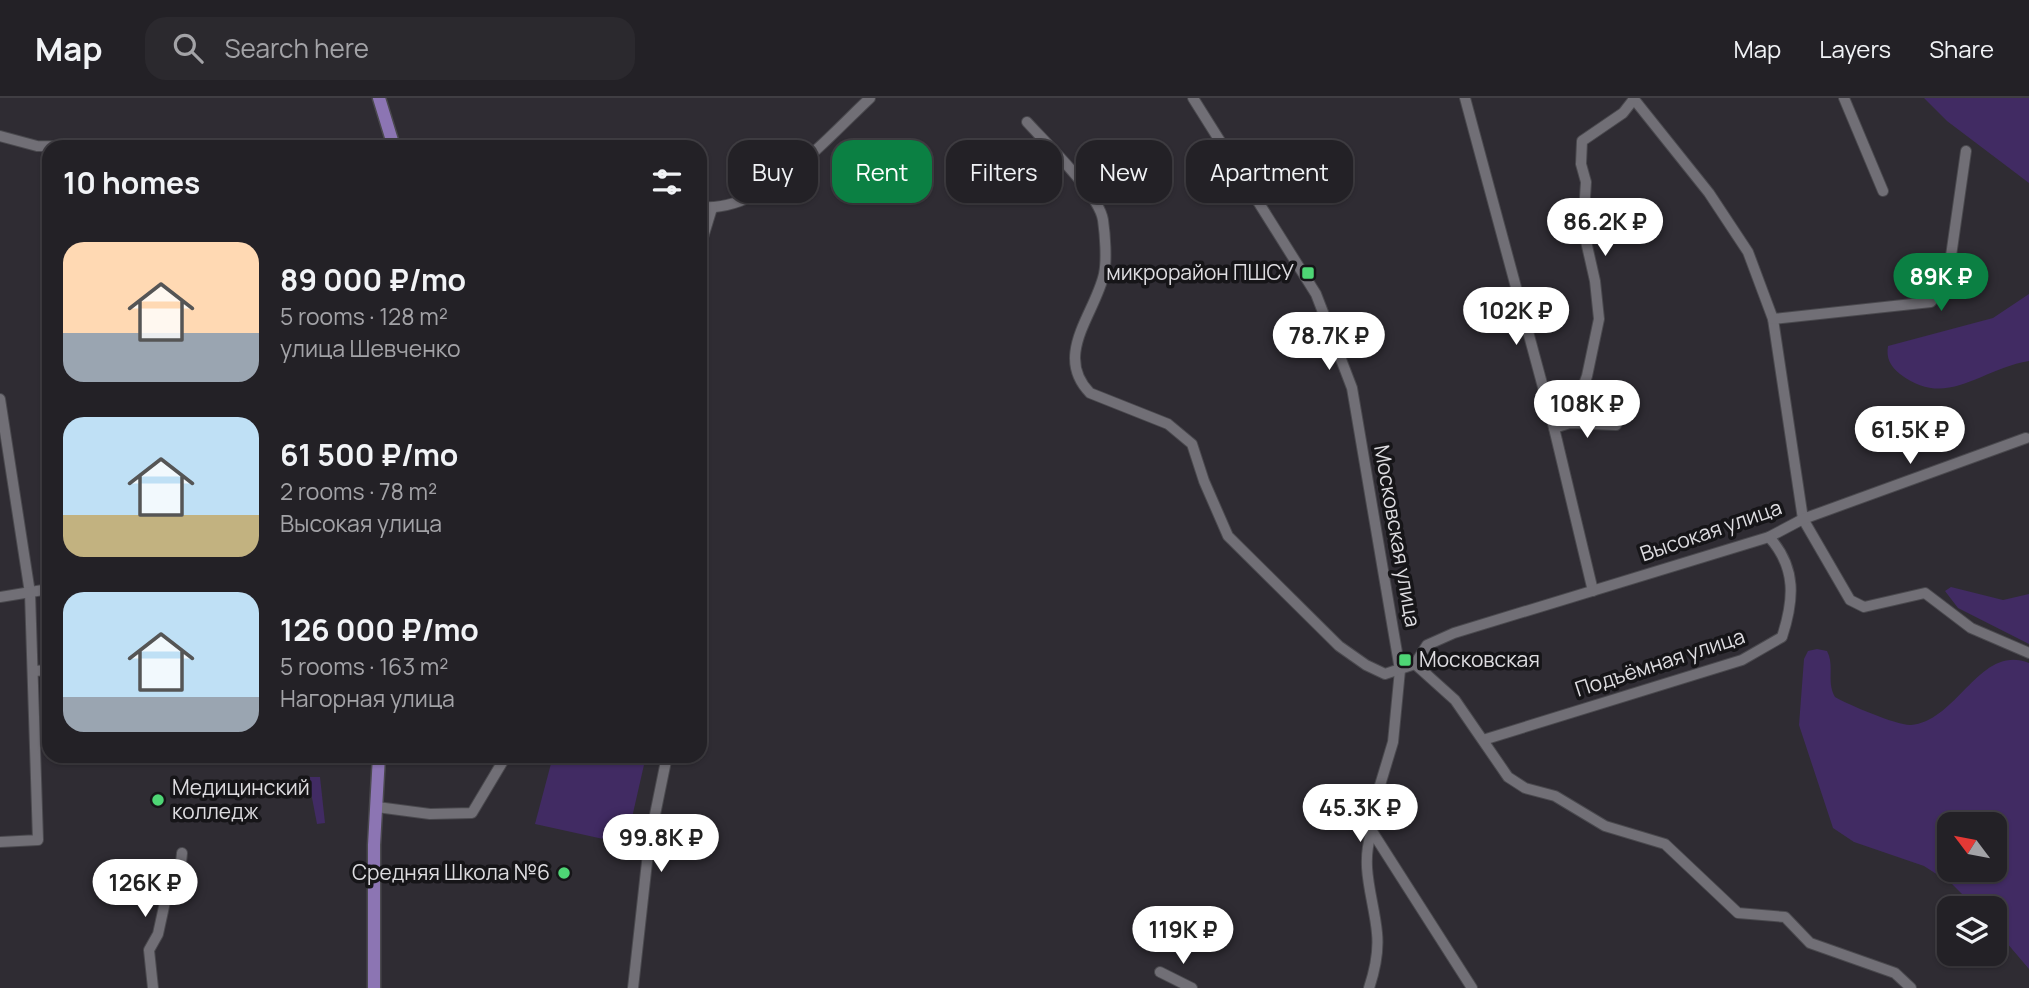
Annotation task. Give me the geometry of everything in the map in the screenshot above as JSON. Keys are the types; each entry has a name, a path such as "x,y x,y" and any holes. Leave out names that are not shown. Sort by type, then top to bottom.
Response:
{"main road":[{"path":"379,98 392,140"},
{"path":"374,988 374,845 379,763"}],"street":[{"path":"707,208 734,204 770,186 870,98"},
{"name":"Московская улица","path":"1193,98 1316,294 1352,388 1400,670 1393,742 1368,825 1371,834 1367,879 1378,945 1369,988"},
{"path":"1465,98 1553,428 1593,591"},
{"path":"1844,98 1883,191"},
{"path":"1570,423 1587,376 1599,319 1595,281 1583,228 1586,183 1581,164 1582,141 1623,113 1634,99 1744,243 1773,319 1803,519 1856,605 1864,607 1925,593 1971,628 2029,653"},
{"path":"1027,122 1079,180 1103,217 1104,273 1074,353 1074,368 1080,383 1090,393 1168,424 1192,444 1203,481 1228,536 1339,646 1366,665 1385,674 1415,664 1455,700 1508,777 1525,788 1555,796 1605,825 1665,844 1738,913 1784,917 1810,943 1895,973 1911,988"},
{"path":"0,136 42,146"},
{"path":"1773,319 1931,302 1948,277 1966,152"},
{"path":"707,224 712,208"},
{"path":"0,399 30,593 38,840 0,842"},
{"path":"1553,428 1570,423 1616,425"},
{"name":"Высокая улица","path":"1415,664 1427,645 1454,633 1769,537 1803,519 2026,438"},
{"name":"Подъёмная улица","path":"1483,740 1742,660 1782,637 1792,606 1791,574 1780,549 1769,537"},
{"path":"0,597 42,590"},
{"path":"34,671 42,670"},
{"path":"377,807 442,815 472,813 502,763"},
{"path":"633,988 649,844 666,763"},
{"path":"1371,834 1472,988"},
{"path":"153,988 149,950 158,934 168,888 180,872 183,853"},
{"path":"1160,972 1192,988"}],"shaded area":[{"path":"1924,98 2029,98 2029,183 1947,121"},
{"path":"2029,294 2029,361 1948,388 1917,384 1900,374 1890,362 1888,346 1993,318"},
{"path":"1951,587 2003,600 2029,594 2029,644 1958,608 1945,591"},
{"path":"1808,651 1827,651 1835,697 1884,718 1911,725 1928,720 1942,711 1996,664 2012,660 2029,663 2029,969 2007,943 2007,896 1964,896 1949,882 2007,882 2007,812 1937,812 1937,874 1924,866 1854,842 1833,828 1799,725 1804,659"},
{"path":"551,763 644,763 626,844 535,824"},
{"path":"308,777 320,777 325,823 317,824"}],"place":[{"name":"микрорайон ПШСУ","path":"1308,273"},
{"name":"Московская","path":"1405,660"},
{"name":"Медицинский колледж","path":"158,800"},
{"name":"Средняя Школа №6","path":"564,873"}]}
